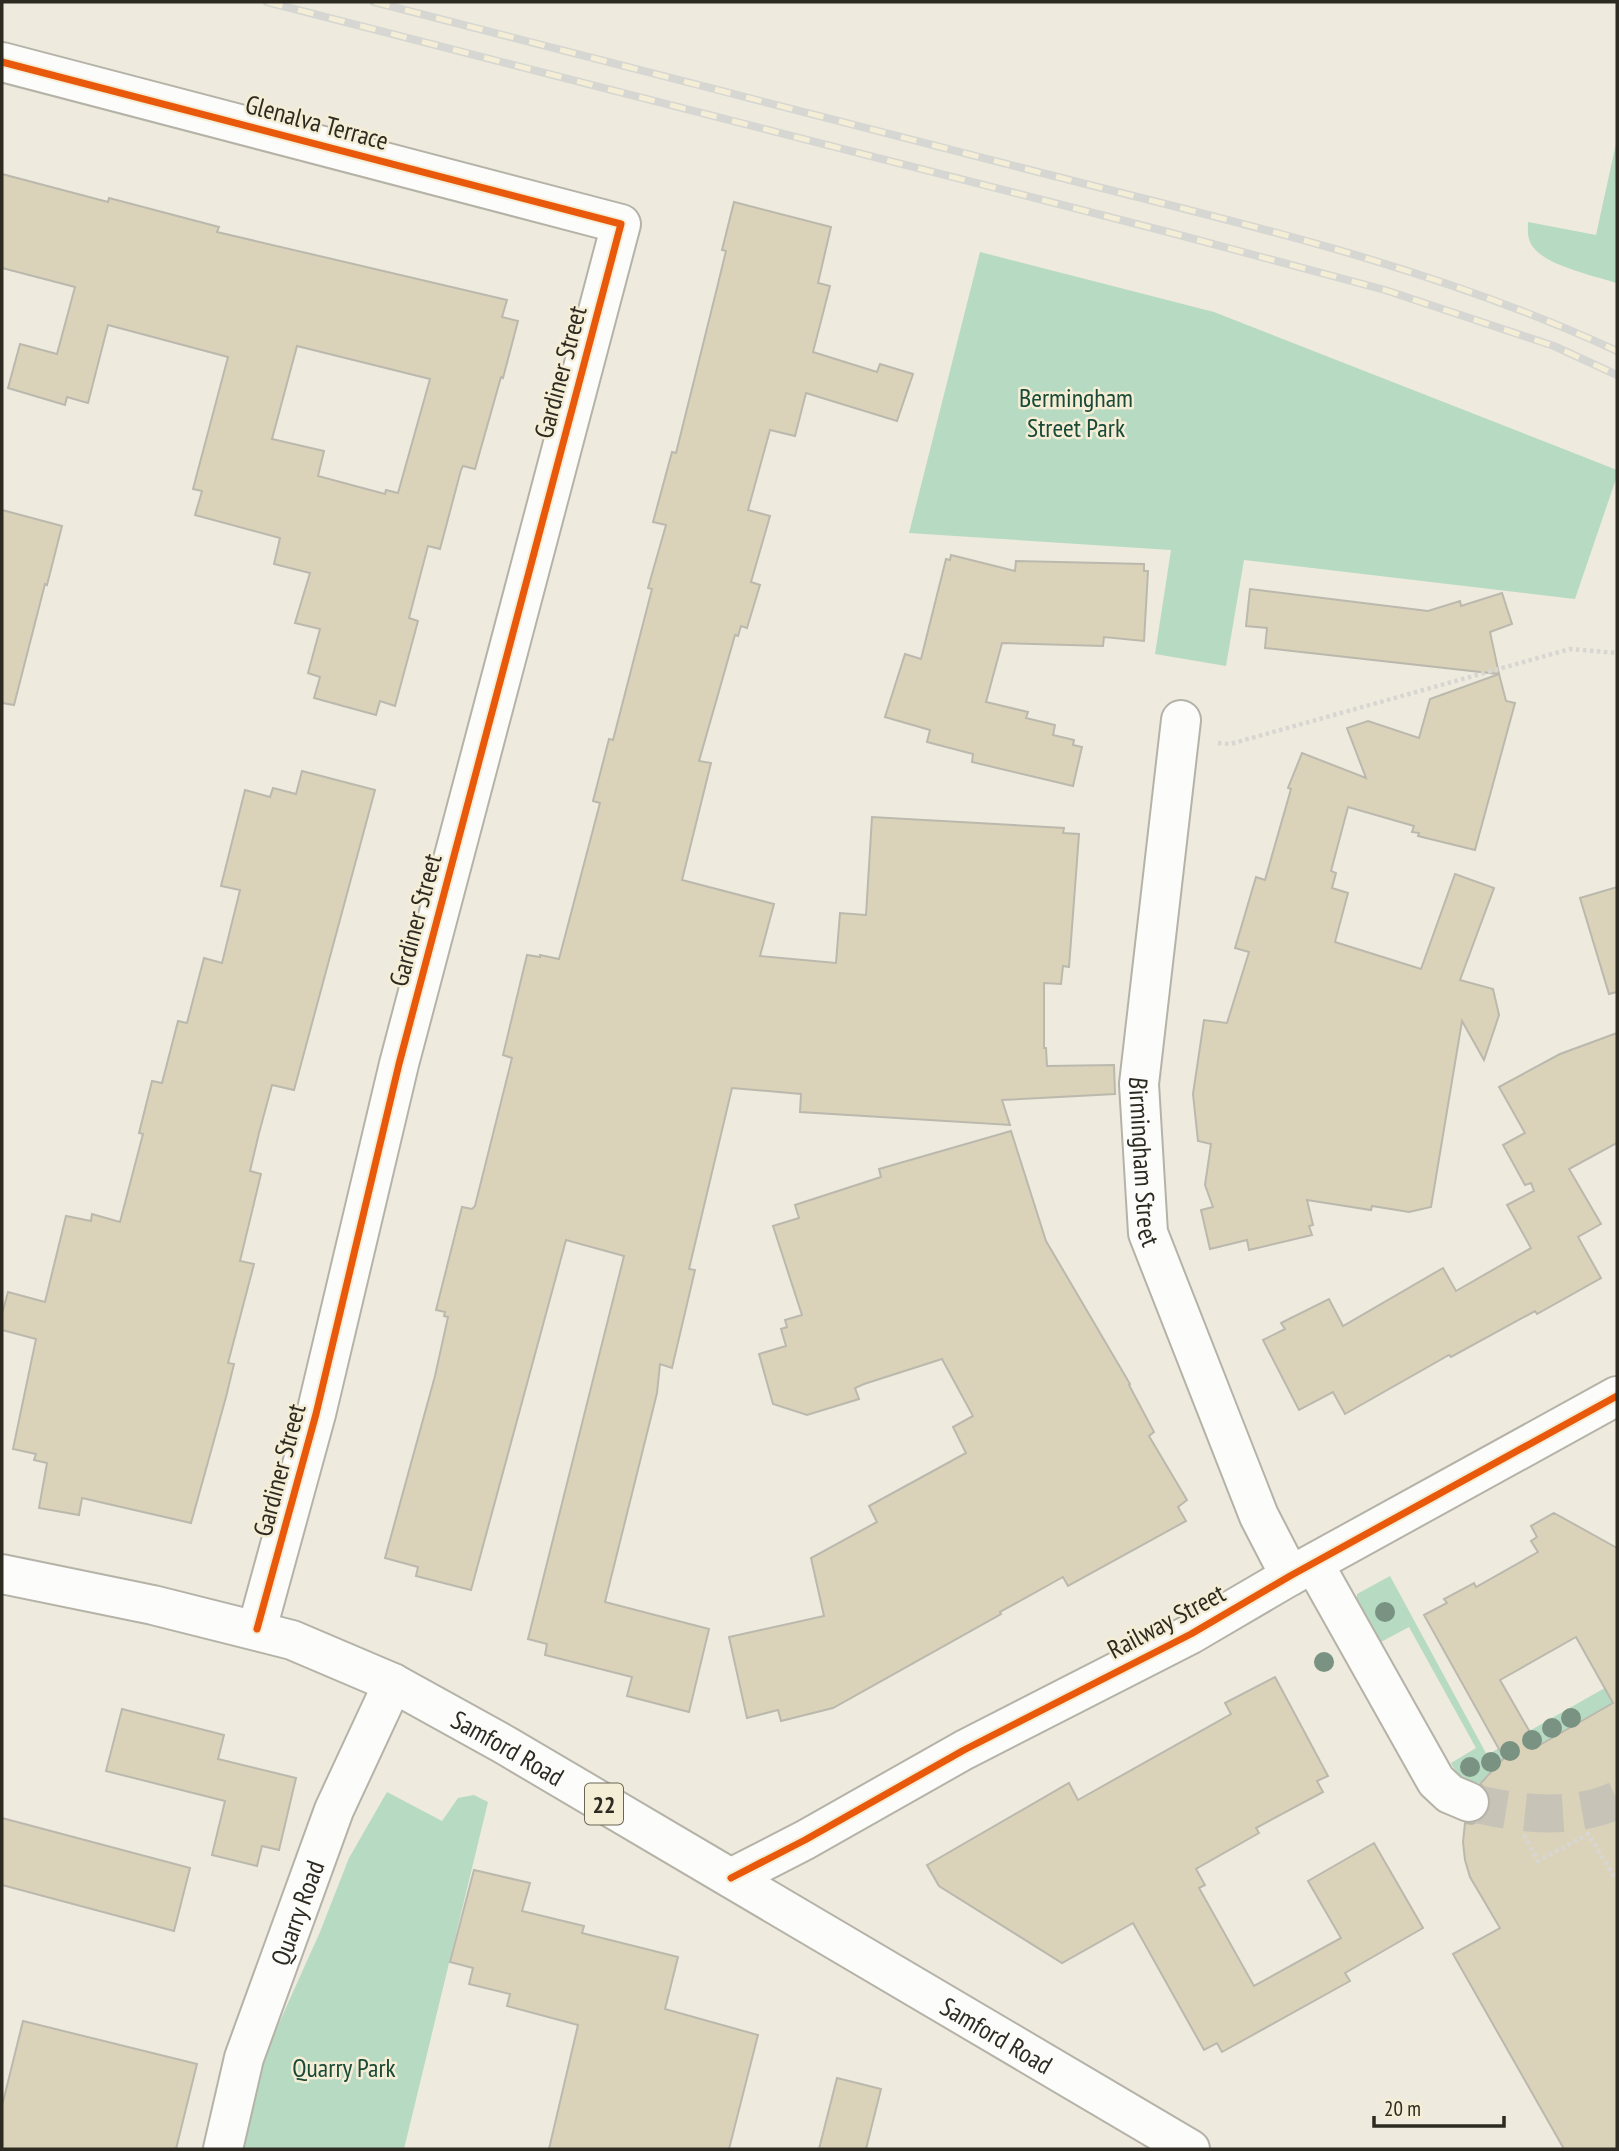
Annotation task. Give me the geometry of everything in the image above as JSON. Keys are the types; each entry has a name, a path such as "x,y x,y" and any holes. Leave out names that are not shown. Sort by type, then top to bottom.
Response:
{"street":[{"name":"Glenalva Terrace","path":"2,62 621,224"},
{"name":"Gardiner Street","path":"257,1629 316,1414 399,1064 621,224"},
{"name":"Birmingham Street","path":"1180,731 1139,1084 1148,1233 1259,1516 1302,1570 1432,1775 1450,1794 1469,1802"},
{"name":"Railway Street","path":"731,1878 805,1840 964,1750 1191,1634 1617,1396"},
{"name":"Samford Road","path":"2,1574 257,1629 323,1652 393,1683 505,1745 731,1878 1171,2144"},
{"name":"Quarry Road","path":"223,2149 244,2058 258,2018 334,1810 393,1683"}],"path":[{"path":"1180,731 1230,744 1570,649 1617,653"},
{"path":"1524,1835 1538,1861 1588,1834 1617,1881"}],"green space":[{"path":"1617,139 1617,283 1570,269 1546,258 1531,244 1528,222 1596,235"},
{"name":"Bermingham Street Park","path":"980,252 1214,312 1617,470 1575,599 1244,560 1226,666 1155,654 1171,550 909,533"},
{"path":"1390,1576 1487,1755 1617,1681 1617,1701 1481,1783 1466,1780 1451,1763 1476,1748 1409,1627 1381,1642 1357,1602 1357,1594"},
{"name":"Quarry Park","path":"387,1792 442,1821 458,1798 474,1795 488,1802 404,2149 243,2149 262,2061 320,1932 349,1858"}],"building":[{"path":"2,174 219,227 217,232 507,300 502,317 518,321 503,378 501,377 475,469 463,466 461,470 440,549 428,546 409,618 418,621 395,706 380,701 376,715 314,698 320,677 308,673 320,629 295,623 310,573 274,564 280,538 195,515 202,491 193,489 228,357 108,325 88,403 67,397 65,405 8,388 20,344 57,354 75,287 2,268","holes":["297,346 430,379 398,493 386,490 385,494 318,476 324,451 272,439"]},
{"path":"734,202 831,227 818,283 830,286 813,352 877,372 880,364 913,374 897,421 806,393 795,436 770,430 748,510 770,516 751,582 760,585 747,628 741,626 738,636 735,635 699,761 711,763 682,880 774,904 760,956 836,963 840,913 866,915 872,817 1064,828 1063,833 1079,834 1069,967 1063,966 1061,984 1044,983 1044,1048 1047,1066 1114,1065 1115,1094 1002,1100 1010,1125 800,1112 801,1094 732,1088 689,1269 695,1270 672,1368 660,1364 657,1393 605,1602 709,1629 689,1712 627,1696 632,1677 545,1655 547,1644 528,1639 624,1256 566,1240 471,1590 416,1576 418,1567 385,1558 435,1376 448,1317 444,1316 445,1312 436,1310 462,1207 472,1209 475,1206 512,1058 503,1055 527,955 559,959 600,803 593,801 609,739 613,740 652,589 648,588 666,525 653,522 672,452 676,453 726,251 722,250"},
{"path":"2,510 62,526 14,705 2,703"},
{"path":"951,555 1015,571 1016,561 1144,564 1144,571 1148,571 1144,641 1104,637 1103,646 1002,643 986,702 1028,712 1026,718 1055,725 1053,735 1074,740 1073,745 1082,747 1073,786 972,762 973,754 927,742 930,730 885,717 905,654 921,659 946,559 950,560"},
{"path":"1250,589 1428,611 1460,601 1461,606 1502,593 1512,624 1490,632 1499,674 1265,648 1267,628 1246,626"},
{"path":"1499,674 1506,701 1515,703 1475,850 1418,836 1419,833 1412,832 1414,826 1348,807 1331,871 1336,873 1332,888 1348,893 1335,942 1421,969 1455,874 1494,888 1460,980 1493,989 1499,1015 1484,1060 1462,1021 1431,1207 1409,1212 1372,1206 1371,1210 1307,1200 1313,1225 1309,1226 1312,1235 1249,1250 1247,1240 1210,1249 1201,1210 1213,1207 1205,1185 1211,1144 1198,1141 1193,1094 1204,1020 1227,1023 1249,952 1235,948 1256,877 1265,880 1291,789 1288,788 1302,753 1366,778 1347,728 1368,721 1419,738 1430,699"},
{"path":"302,771 375,790 294,1090 272,1085 259,1133 250,1171 261,1174 240,1261 254,1264 228,1363 234,1364 226,1397 191,1523 82,1498 79,1515 39,1508 47,1463 34,1460 36,1454 13,1449 36,1339 2,1330 2,1314 8,1292 45,1302 66,1216 91,1221 92,1214 120,1222 143,1134 139,1133 152,1081 162,1083 178,1021 187,1023 204,958 222,963 240,890 221,886 245,790 270,797 273,788 296,794"},
{"path":"1617,887 1617,992 1609,994 1580,898"},
{"path":"1617,1033 1617,1143 1569,1169 1601,1224 1578,1237 1601,1278 1537,1314 1535,1311 1451,1357 1449,1355 1345,1414 1333,1392 1299,1410 1263,1340 1285,1329 1281,1323 1329,1299 1343,1326 1443,1268 1456,1291 1531,1248 1507,1205 1534,1191 1531,1183 1525,1185 1503,1145 1525,1133 1499,1087 1560,1054"},
{"path":"1011,1131 1046,1241 1130,1384 1154,1432 1149,1436 1187,1500 1178,1507 1186,1521 1068,1586 1063,1577 833,1708 781,1721 778,1710 747,1718 729,1637 824,1616 811,1558 877,1522 869,1506 966,1453 953,1427 973,1416 942,1359 864,1384 855,1388 859,1399 807,1415 773,1404 759,1354 786,1346 781,1329 787,1327 785,1320 802,1315 773,1226 799,1218 795,1205 881,1177 879,1169"},
{"path":"1554,1513 1617,1548 1617,2149 1564,2149 1453,1954 1500,1928 1470,1877 1463,1842 1465,1823 1472,1824 1482,1820 1489,1810 1491,1799 1487,1789 1480,1784 1504,1758 1424,1615 1447,1603 1444,1599 1474,1583 1476,1587 1538,1552 1531,1541 1537,1537 1531,1526","holes":["1576,1637 1613,1703 1538,1746 1500,1680"]},
{"path":"1275,1677 1328,1776 1317,1781 1323,1792 1256,1828 1259,1833 1196,1869 1205,1885 1199,1888 1254,1986 1341,1938 1308,1881 1374,1843 1423,1928 1345,1973 1350,1981 1222,2052 1217,2043 1204,2050 1133,1923 1062,1963 939,1886 927,1865 1069,1783 1078,1800 1231,1714 1225,1703"},
{"path":"122,1709 224,1735 218,1759 296,1778 279,1850 262,1846 257,1866 212,1855 225,1801 106,1771"},
{"path":"2,1818 190,1868 174,1931 2,1885"},
{"path":"474,1870 530,1883 522,1911 584,1926 582,1933 678,1957 665,2009 758,2035 729,2149 549,2149 578,2025 507,2006 510,1994 469,1984 473,1968 450,1962"},
{"path":"23,2021 197,2064 176,2149 2,2149 2,2106"},
{"path":"837,2078 881,2089 866,2149 819,2149"}],"tunnel":[{"path":"1469,1802 1506,1810 1563,1813 1599,1807 1617,1800"}],"railway":[{"path":"267,2 1385,290 1554,346 1617,375"},
{"path":"374,2 1340,250 1480,295 1617,351"}],"cycle path":[{"path":"2,62 621,224 399,1064 316,1414 257,1629"},
{"path":"731,1878 805,1840 964,1750 1191,1634 1290,1576 1617,1396"}]}
